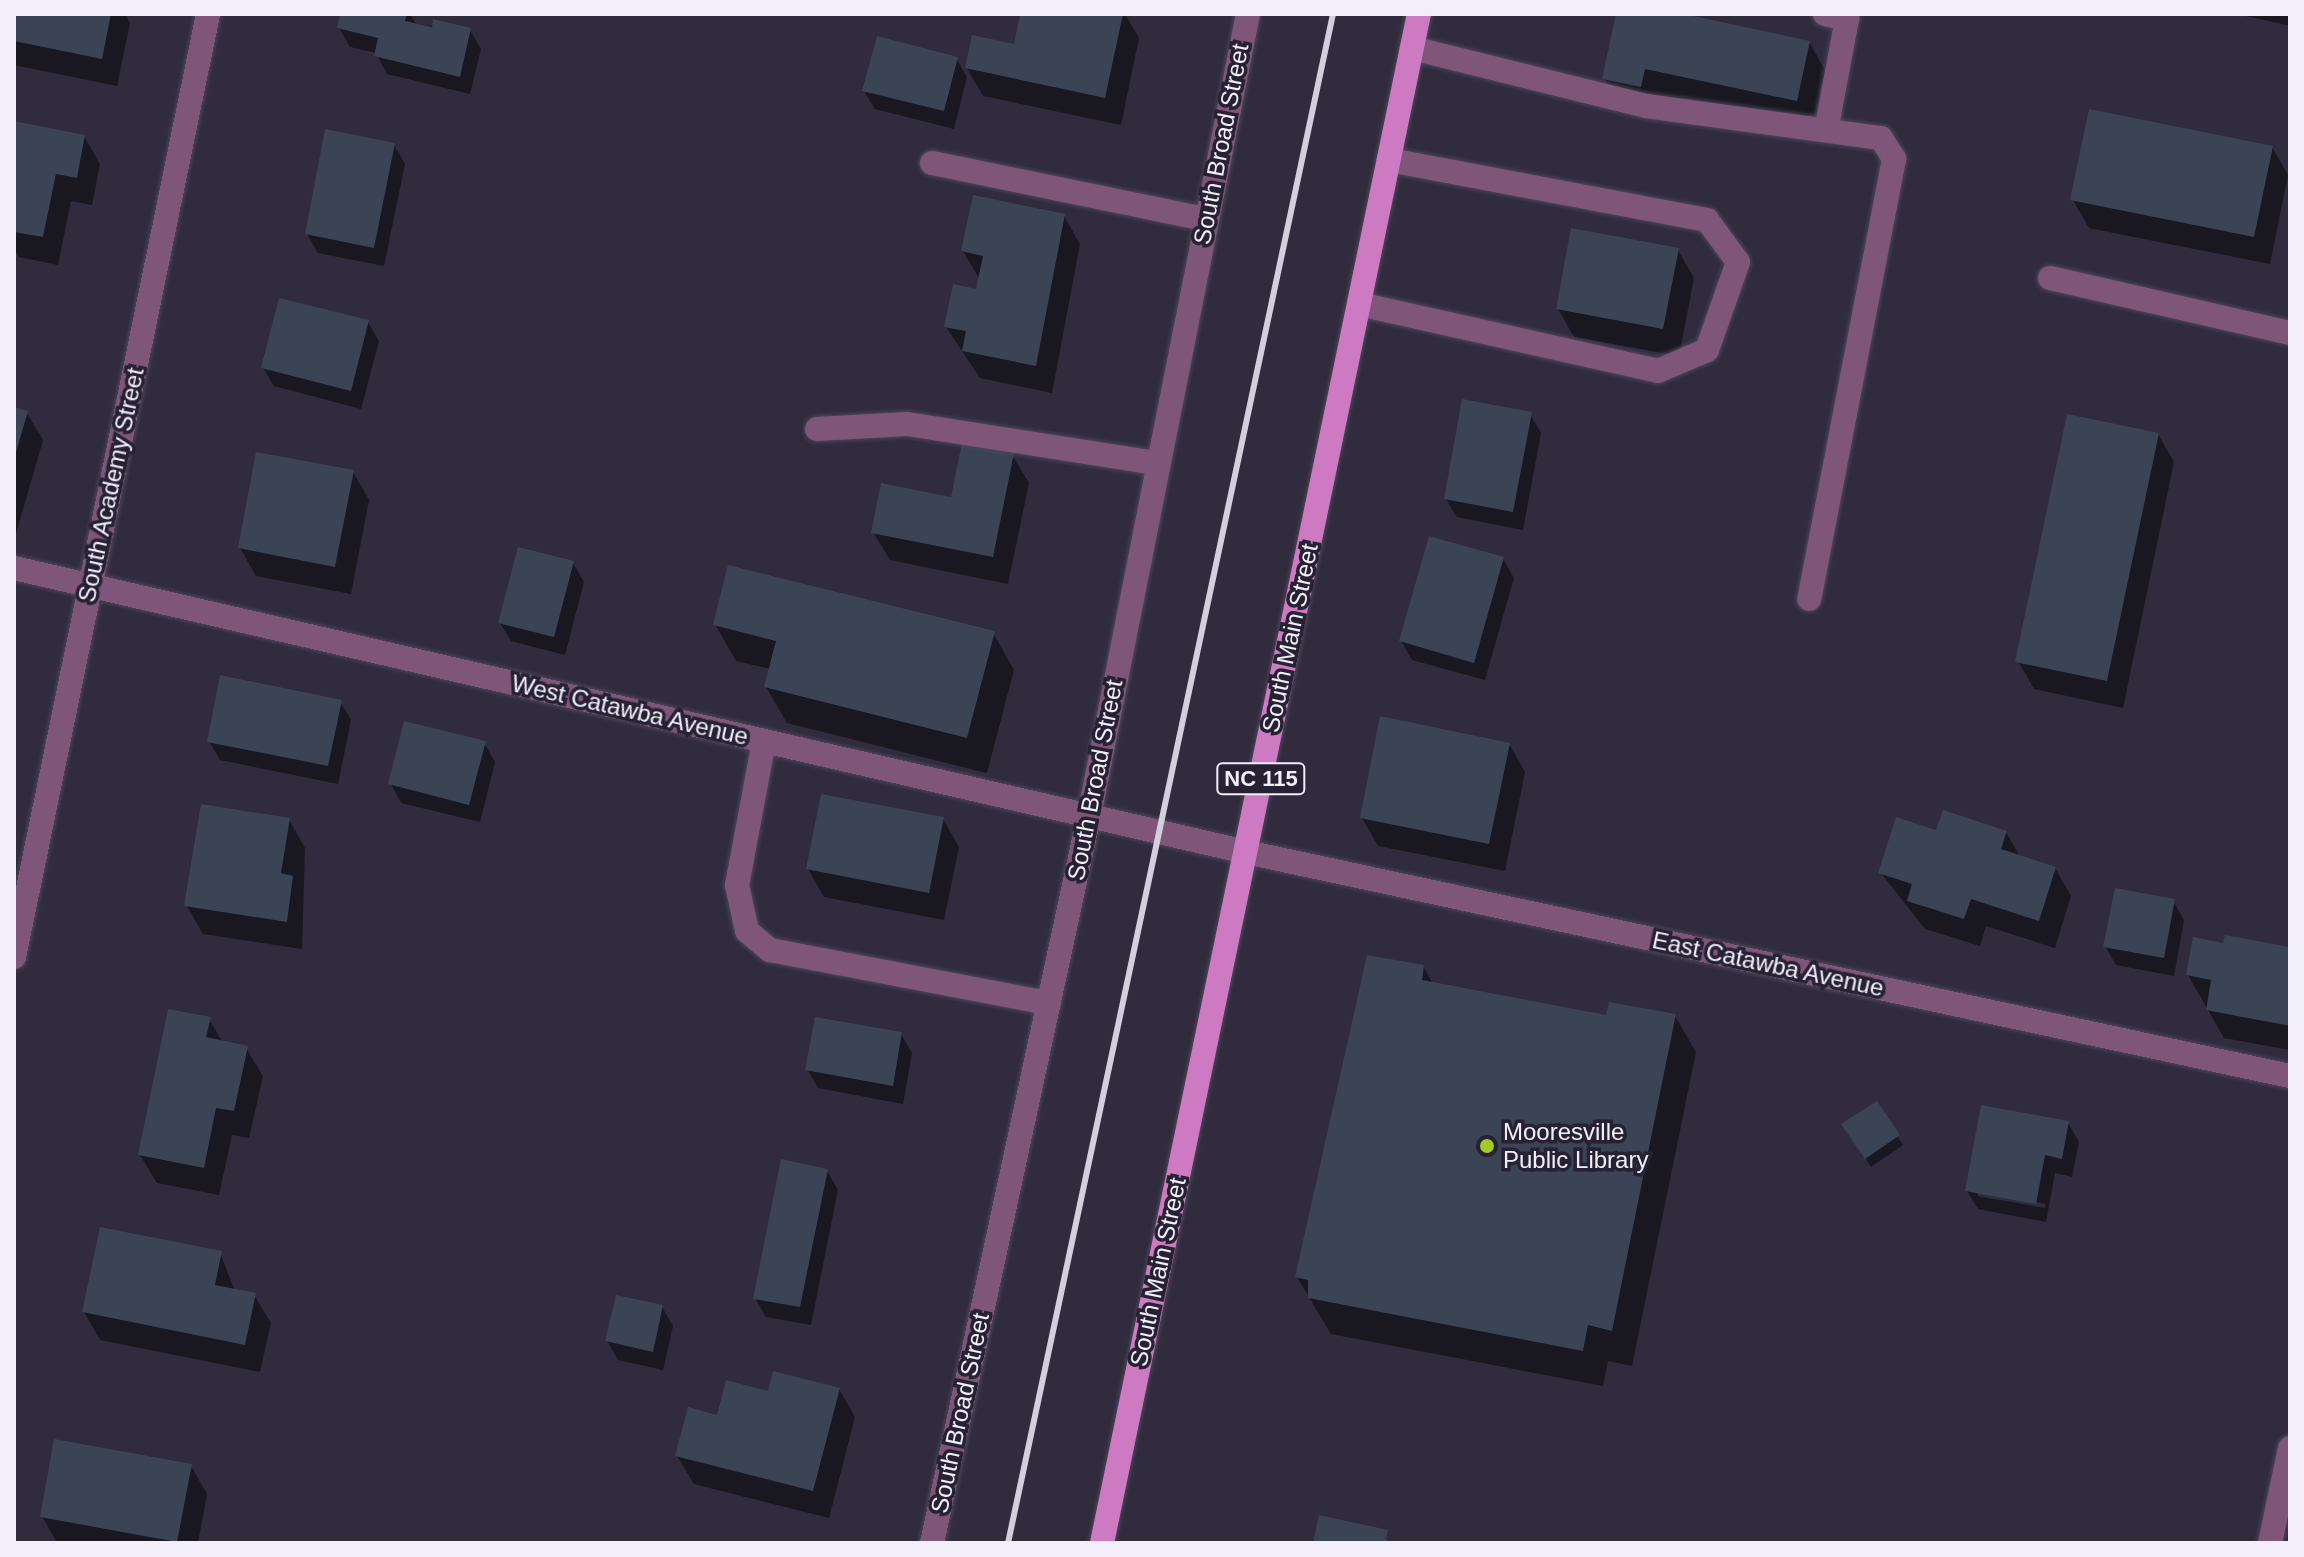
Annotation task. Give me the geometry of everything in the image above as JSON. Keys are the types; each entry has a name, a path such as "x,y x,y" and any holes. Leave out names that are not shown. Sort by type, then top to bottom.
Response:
{"main road":[{"name":"South Main Street","path":"1102,1543 1419,14"}],"street":[{"name":"South Academy Street","path":"14,957 208,14"},
{"name":"South Broad Street","path":"932,1543 1089,816 1155,463 1248,14"},
{"path":"1825,14 1847,19 1827,126"},
{"path":"1412,48 1646,106 1827,126 1881,138 1894,159 1809,599"},
{"path":"1359,304 1658,371 1707,350 1738,262 1707,220 1389,160"},
{"path":"932,163 1206,219"},
{"path":"2050,278 2290,333"},
{"path":"817,429 907,424 1155,463"},
{"name":"West Catawba Avenue","path":"14,568 1246,852"},
{"path":"764,741 737,885 747,931 770,950 1049,1003"},
{"name":"East Catawba Avenue","path":"1246,852 2290,1076"},
{"path":"2270,1543 2290,1448"}],"building":[{"path":"14,14 111,14 102,59 14,41"},
{"path":"340,14 407,14 405,21 432,27 433,19 471,28 460,77 374,56 378,38 337,28"},
{"path":"1020,14 1123,14 1105,98 965,68 972,35 1014,44"},
{"path":"1616,14 1684,14 1810,41 1797,101 1645,69 1641,87 1602,79"},
{"path":"877,36 958,57 944,111 862,91"},
{"path":"2089,109 2273,146 2254,237 2070,200"},
{"path":"14,121 85,135 77,178 56,174 43,237 14,232"},
{"path":"325,129 395,143 374,248 305,234"},
{"path":"973,195 1065,214 1036,366 962,351 966,331 944,327 953,284 976,289 983,256 961,251"},
{"path":"1571,228 1679,248 1663,329 1556,309"},
{"path":"279,298 369,320 351,391 261,368"},
{"path":"1462,399 1532,412 1513,512 1444,499"},
{"path":"14,407 28,411 15,456 14,456"},
{"path":"2067,414 2159,433 2107,681 2015,662"},
{"path":"962,443 1014,453 993,557 871,533 881,483 951,497"},
{"path":"256,452 354,470 335,567 238,548"},
{"path":"1429,536 1504,557 1474,663 1399,641"},
{"path":"518,547 574,561 554,637 498,623"},
{"path":"728,565 995,631 967,738 764,687 776,641 713,625"},
{"path":"220,675 342,700 328,766 207,742"},
{"path":"1380,716 1510,743 1489,844 1360,818"},
{"path":"404,721 486,741 469,805 388,784"},
{"path":"821,794 944,817 929,893 806,869"},
{"path":"201,804 290,818 281,873 293,876 287,922 184,906"},
{"path":"1943,810 2007,831 2001,849 2056,867 2039,921 1971,899 1964,919 1907,901 1912,884 1878,873 1896,817 1936,830"},
{"path":"2115,888 2175,899 2164,958 2103,947"},
{"path":"2225,935 2290,947 2290,1026 2206,1010 2211,980 2186,975 2193,937 2223,943"},
{"name":"Mooresville Public Library","path":"1367,955 1424,965 1422,980 1606,1015 1609,1002 1676,1014 1612,1331 1588,1325 1583,1351 1308,1298 1308,1280 1295,1277"},
{"path":"168,1009 211,1017 206,1037 248,1046 234,1111 216,1108 204,1168 138,1155"},
{"path":"815,1017 902,1032 893,1086 805,1070"},
{"path":"1877,1101 1900,1135 1865,1159 1841,1124"},
{"path":"1981,1105 2069,1121 2062,1159 2045,1155 2036,1204 1965,1191"},
{"path":"781,1159 828,1169 800,1307 753,1299"},
{"path":"100,1227 222,1251 215,1285 256,1293 245,1345 82,1312"},
{"path":"616,1295 663,1305 653,1352 605,1341"},
{"path":"773,1371 840,1388 813,1491 675,1456 688,1407 717,1415 726,1380 768,1391"},
{"path":"54,1439 192,1464 177,1542 40,1517"},
{"path":"1319,1515 1388,1530 1386,1540 1395,1543 1313,1543"}],"railway":[{"path":"1008,1543 1333,14"}],"place":[{"name":"Mooresville Public Library","path":"1487,1146"}]}
